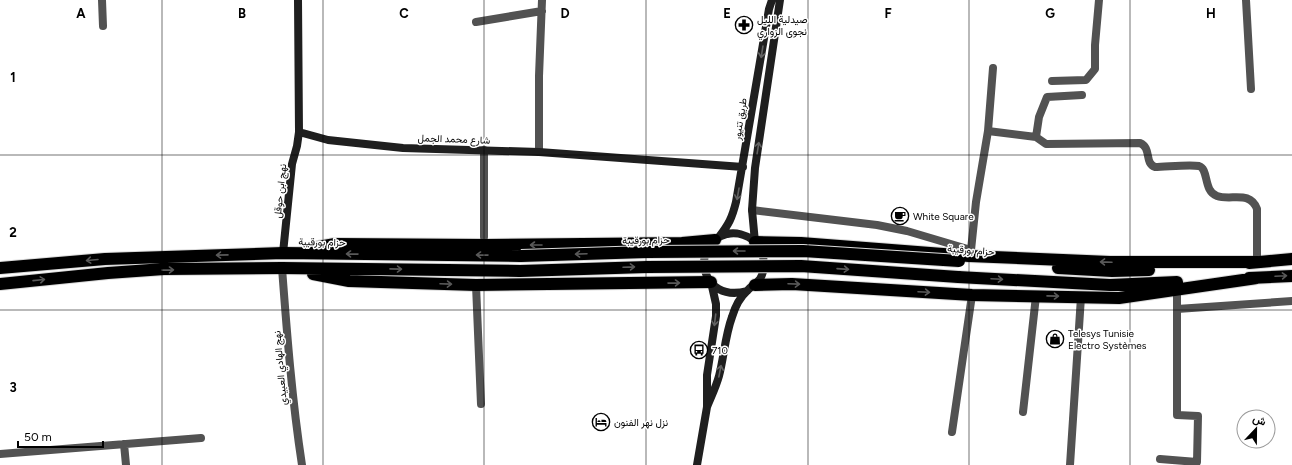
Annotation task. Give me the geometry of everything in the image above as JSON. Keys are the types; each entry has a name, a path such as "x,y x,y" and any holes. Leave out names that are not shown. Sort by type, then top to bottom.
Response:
{"highway":[{"path":"283,253 335,244 682,244 717,239"},
{"path":"756,242 801,242 966,256"},
{"name":"حزام بورقيبة","path":"0,268 105,259 283,253 521,256 647,252 802,251 966,256 1112,271 1292,259"},
{"path":"0,284 108,273 164,270 282,268 520,271 647,267 801,266 958,277 1110,285 1292,276"},
{"path":"282,268 349,281 476,285 711,282"},
{"path":"751,288 792,284 972,295 1119,298 1257,278"}],"main road":[{"path":"298,0 299,132"},
{"name":"طريق تنيور","path":"717,239 732,218 736,202 769,9 772,0"},
{"path":"756,242 752,210 755,168 780,0"},
{"name":"شارع محمد الجمل","path":"299,132 328,140 403,148 539,152 743,167"},
{"name":"نهج ابن حوقل","path":"283,253 292,164 299,132"},
{"path":"697,465 707,407 707,375 716,316 716,304 711,282 706,273 704,263 706,253 711,244 717,239 728,234 739,234 748,236 756,242 764,259 764,269 761,278 740,300 734,310 730,321 719,377 707,407"},
{"path":"711,282 719,289 728,293 738,293 751,288"}],"street":[{"path":"102,0 103,26"},
{"path":"539,152 539,76 542,0"},
{"path":"1052,81 1086,80 1095,69 1095,45 1099,0"},
{"path":"1246,0 1251,89"},
{"path":"476,22 542,11"},
{"path":"752,210 878,225 907,231 966,256 988,131 993,68"},
{"path":"1036,137 1038,117 1047,97 1082,95"},
{"path":"988,131 1036,137 1046,144 1140,143 1147,149 1149,161 1152,166 1200,167 1204,170 1207,184 1213,194 1221,197 1246,198 1255,205 1257,209 1257,262"},
{"path":"484,150 484,237"},
{"name":"نهج الهادي العبيدي","path":"282,268 295,421 302,465"},
{"path":"476,285 481,404"},
{"path":"1160,459 1197,462 1198,416 1177,415 1177,289"},
{"path":"952,432 972,295"},
{"path":"1023,412 1036,296"},
{"path":"1070,465 1081,297"},
{"path":"1177,309 1292,301"},
{"path":"0,454 201,438"},
{"path":"124,444 126,465"}],"place":[{"name":"صيدلية الليل نجوى الزواري","path":"744,25"},
{"name":"White Square","path":"900,216"},
{"name":"Telesys Tunisie Electro Systèmes","path":"1055,339"},
{"name":"710","path":"699,350"},
{"name":"نزل نهر الفنون","path":"601,422"}]}
